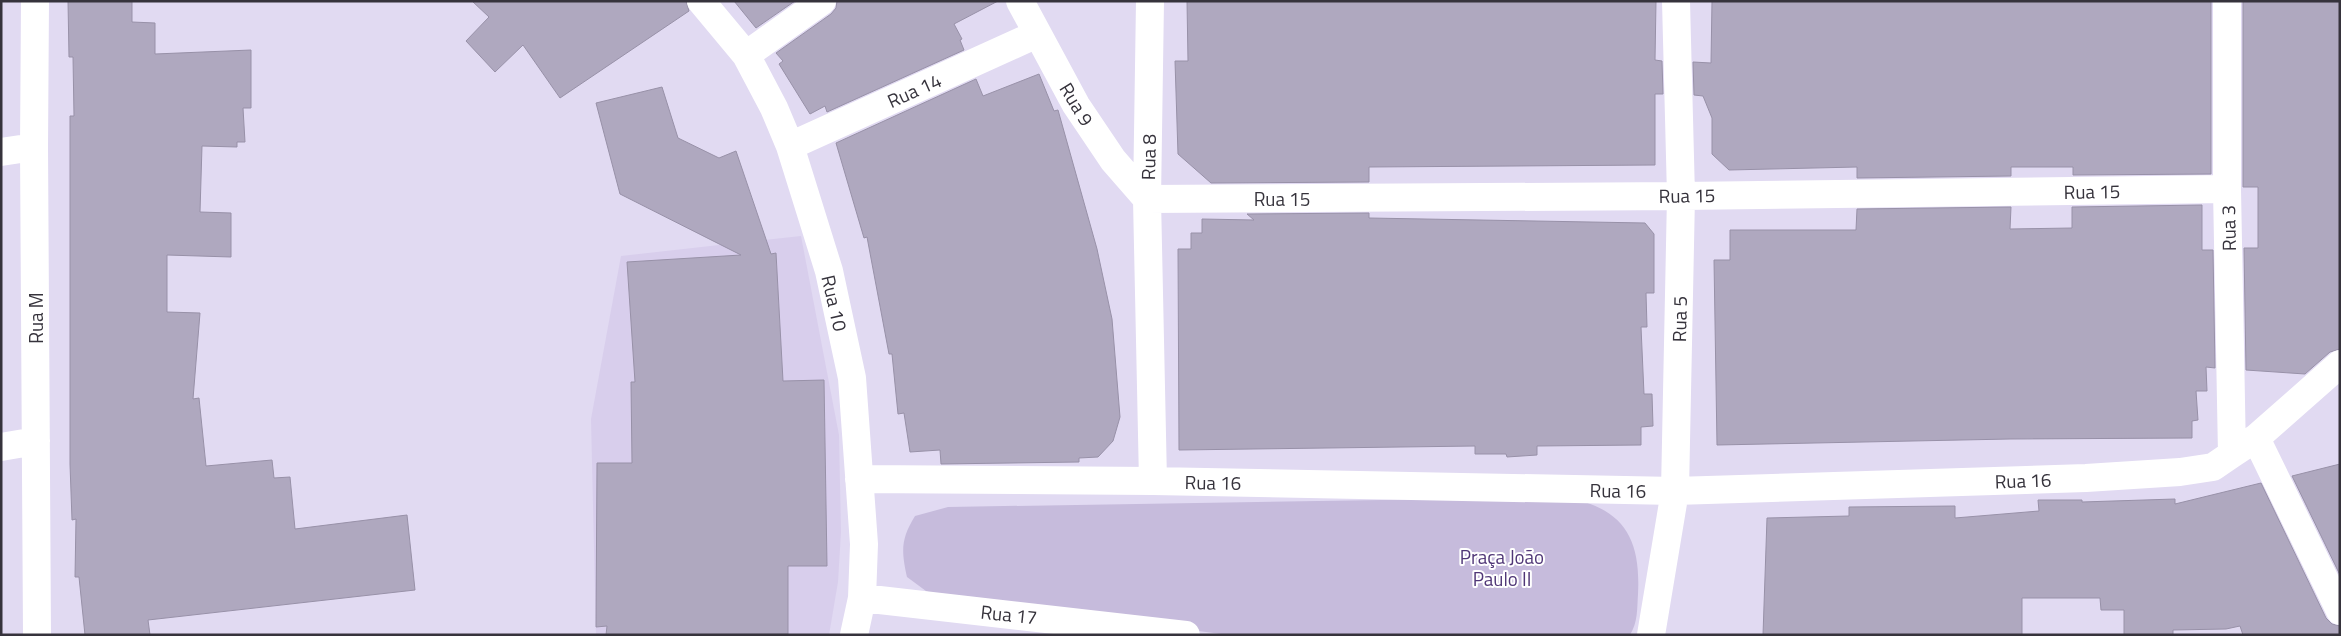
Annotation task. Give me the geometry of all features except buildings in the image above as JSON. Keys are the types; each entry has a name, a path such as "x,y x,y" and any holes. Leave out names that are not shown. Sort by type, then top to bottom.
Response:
{"street":[{"name":"Rua M","path":"35,1 37,635"},
{"name":"Rua 10","path":"701,1 746,55 774,108 790,146 829,271 852,378 864,544 862,598 854,635"},
{"path":"746,55 822,1"},
{"name":"Rua 9","path":"1020,1 1076,105 1113,160 1147,199"},
{"name":"Rua 8","path":"1150,1 1147,199 1153,481"},
{"name":"Rua 5","path":"1651,635 1675,491 1681,196 1676,1"},
{"name":"Rua 3","path":"2227,1 2227,189 2232,454"},
{"name":"Rua 14","path":"790,146 1037,34"},
{"path":"1,152 34,147"},
{"name":"Rua 15","path":"1147,199 1681,196 2227,189"},
{"name":"Rua 16","path":"859,479 1153,481 1675,491 2086,478 2170,472 2213,467 2256,438 2340,364"},
{"path":"2256,438 2340,611"},
{"path":"1,447 36,441"},
{"name":"Rua 17","path":"862,598 1146,632 1186,635"}],"shaded area":[{"path":"801,236 839,435 841,532 838,582 829,635 596,635 591,419 621,256"}],"green space":[{"name":"Praça João Paulo II","path":"1565,497 1585,502 1614,517 1632,541 1636,556 1638,594 1636,620 1630,635 1229,635 945,598 926,591 907,577 903,552 907,531 915,516 948,507"}]}
